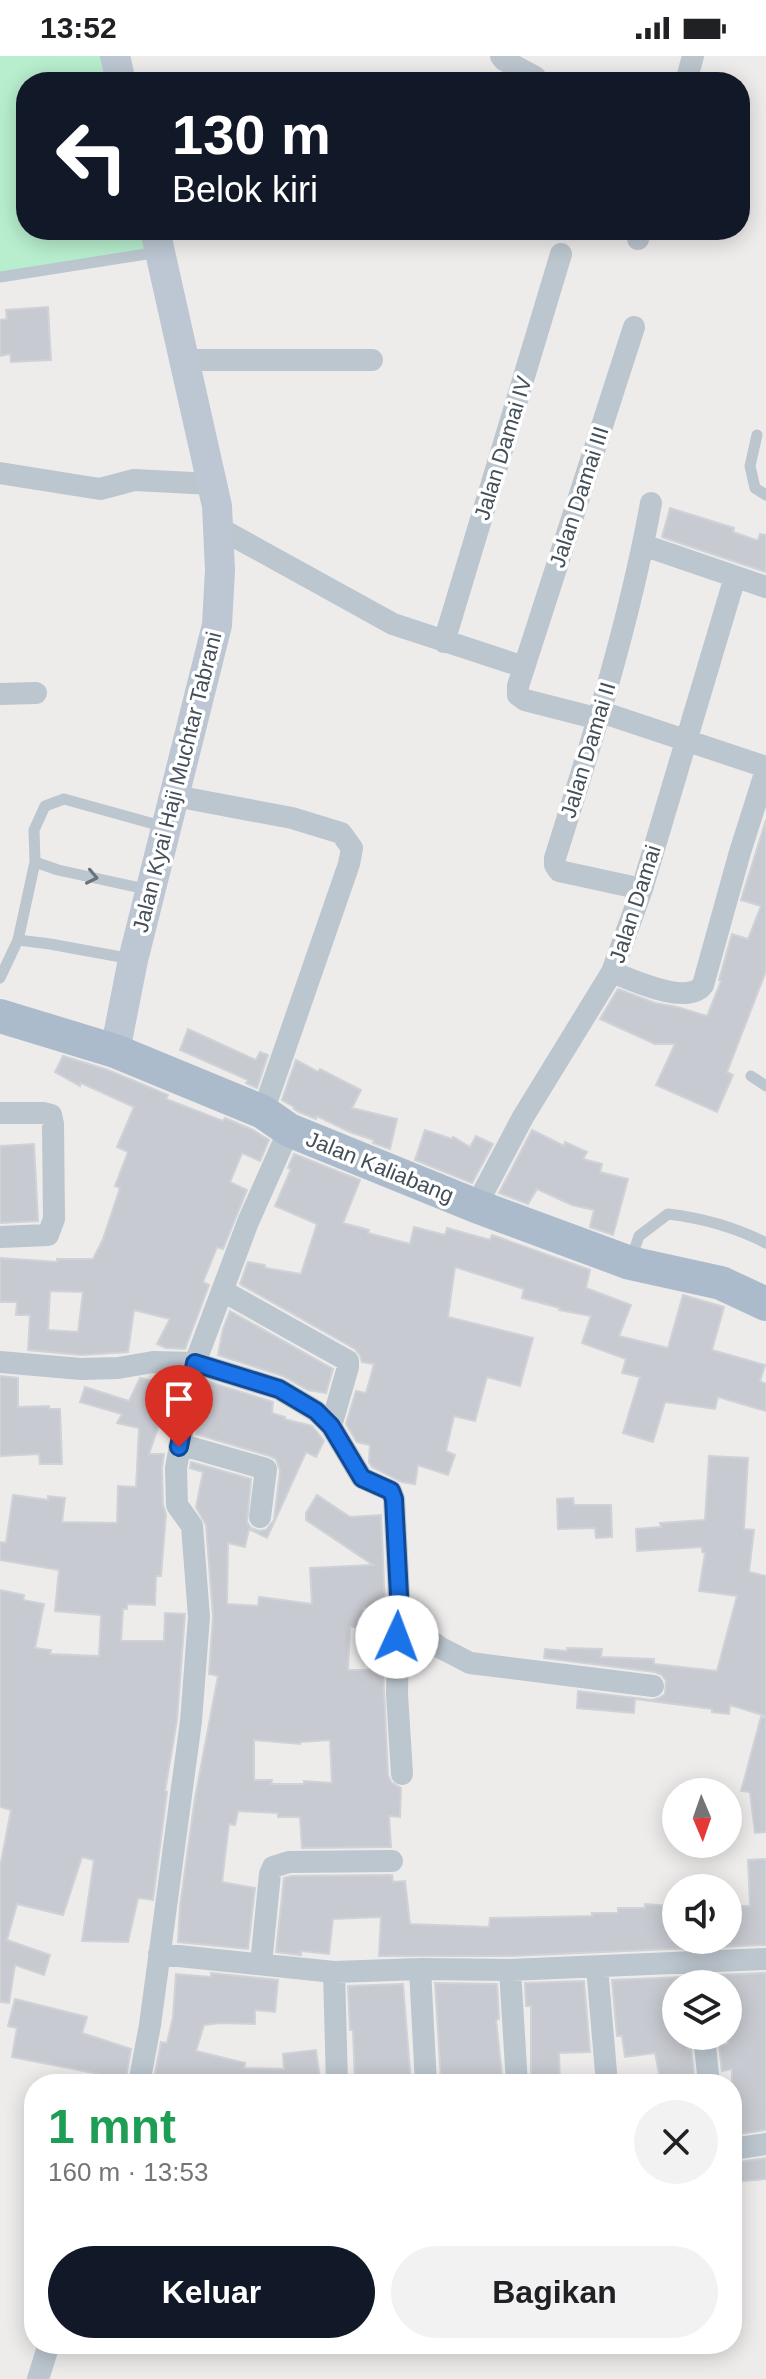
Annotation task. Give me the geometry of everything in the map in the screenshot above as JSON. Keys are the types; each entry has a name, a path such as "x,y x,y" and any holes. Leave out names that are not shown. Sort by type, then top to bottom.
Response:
{"main road":[{"name":"Jalan Kaliabang","path":"0,1016 115,1051 476,1206 630,1263 721,1283 766,1304"}],"street":[{"path":"501,56 526,72"},
{"name":"Jalan Kyai Haji Muchtar Tabrani","path":"115,1051 133,960 217,625 220,570 219,528 212,484 157,241"},
{"name":"Jalan Damai IV","path":"444,642 561,254"},
{"name":"Jalan Damai III","path":"600,715 525,700 518,695 524,667 634,327"},
{"path":"184,360 372,360"},
{"path":"0,473 100,489 134,480 212,484"},
{"name":"Jalan Damai II","path":"642,889 559,871 555,858 600,715 651,503"},
{"path":"219,528 400,627 524,667"},
{"path":"643,545 766,587"},
{"name":"Jalan Damai","path":"476,1206 523,1117 612,972 642,889 735,577"},
{"path":"0,694 36,693"},
{"path":"600,715 686,739 766,769 703,985 690,993 671,992 612,972"},
{"path":"141,2074 191,1721 199,1617 192,1526 177,1505 175,1494 179,1447 195,1363 248,1222 352,848 341,833 292,818 175,796"},
{"path":"0,1113 51,1115 54,1219 48,1235 0,1237"},
{"path":"223,1291 348,1361 331,1426"},
{"path":"0,1362 81,1369 118,1368 153,1362 195,1363 287,1392 316,1411 331,1426 362,1478 391,1491 394,1499 397,1694 402,1774"},
{"path":"179,1447 193,1448 266,1469 260,1517"},
{"path":"398,1617 439,1647 470,1663 653,1686"},
{"path":"261,1964 273,1867 289,1862 392,1861"},
{"path":"159,1954 334,1972 597,1967 662,1972"},
{"path":"715,1970 766,1959"},
{"path":"597,1967 606,2074"},
{"path":"420,1969 425,2074"},
{"path":"510,1970 516,2074"},
{"path":"334,1972 337,2074"},
{"path":"705,2050 708,2074"},
{"path":"742,2148 766,2144"},
{"path":"38,2379 46,2354"}],"lane":[{"path":"0,277 157,241"},
{"path":"757,435 750,466 755,488 766,495"},
{"path":"0,978 18,940 35,862 34,830 45,806 64,799 166,827"},
{"path":"35,862 150,890"},
{"path":"18,940 133,960"},
{"path":"751,1076 766,1086"},
{"path":"630,1263 639,1236 668,1214 709,1223 766,1243"}],"green space":[{"path":"0,56 115,56 119,72 16,72 16,240 157,240 160,252 0,277"}],"building":[{"path":"48,307 51,360 11,362 10,354 0,356 0,320 7,319 6,310"},
{"path":"670,508 734,528 733,532 756,540 760,534 766,535 766,572 662,537"},
{"path":"766,820 766,971 727,1072 733,1075 717,1112 656,1085 675,1044 655,1044 600,1019 618,989 655,1003 707,1016 721,981 732,934 748,939 761,906 741,900"},
{"path":"188,1029 256,1060 260,1052 268,1055 257,1088 246,1083 248,1080 180,1050"},
{"path":"63,1056 108,1070 168,1095 166,1099 223,1121 225,1118 269,1140 260,1161 242,1153 230,1182 247,1190 223,1249 217,1247 203,1282 209,1285 185,1349 157,1344 170,1319 134,1310 128,1352 81,1355 28,1350 30,1315 16,1315 17,1302 0,1302 0,1258 57,1262 57,1259 93,1259 120,1188 115,1186 128,1152 117,1147 134,1107 81,1083 80,1086 55,1072","holes":["50,1291 83,1292 78,1332 48,1330"]},
{"path":"296,1060 361,1090 352,1108 397,1119 390,1149 317,1116 316,1119 299,1112 282,1100"},
{"path":"425,1130 453,1137 470,1147 476,1136 493,1144 472,1183 415,1160"},
{"path":"532,1130 564,1146 565,1142 587,1152 583,1159 602,1164 600,1172 628,1179 613,1235 590,1227 594,1210 572,1205 537,1189 528,1204 499,1193"},
{"path":"34,1144 38,1221 0,1223 0,1146"},
{"path":"294,1154 360,1180 343,1223 369,1230 368,1233 410,1244 414,1227 445,1235 447,1228 490,1240 492,1235 590,1270 586,1288 631,1305 619,1336 668,1348 683,1295 724,1307 712,1350 765,1365 760,1381 766,1384 766,1411 718,1397 715,1409 665,1402 653,1442 623,1433 640,1377 622,1373 626,1359 582,1343 591,1316 522,1298 524,1289 455,1267 448,1317 533,1338 520,1386 487,1377 475,1421 454,1416 446,1451 455,1455 448,1475 418,1465 415,1484 402,1482 372,1467 369,1462 370,1445 357,1442 346,1424 356,1391 366,1393 374,1364 362,1362 355,1349 240,1284 248,1262 301,1274 317,1224 275,1206"},
{"path":"230,1311 333,1369 326,1393 308,1390 283,1376 218,1355"},
{"path":"0,1376 18,1378 18,1407 49,1406 49,1409 60,1409 62,1464 40,1464 39,1454 0,1456"},
{"path":"159,1376 178,1377 149,1454 164,1454 163,1505 166,1514 161,1576 156,1576 155,1605 127,1604 127,1609 123,1609 121,1641 164,1641 165,1613 185,1614 177,1720 165,1791 153,1900 138,1898 128,1942 82,1941 94,1860 82,1857 63,1915 17,1904 7,1940 50,1955 44,1975 15,1965 9,2003 0,2002 0,1867 11,1810 0,1807 0,1590 24,1595 23,1600 44,1604 35,1648 51,1650 50,1654 99,1656 101,1615 55,1611 59,1570 0,1560 0,1542 6,1543 13,1495 48,1500 48,1496 65,1498 62,1522 117,1523 118,1486 136,1487 139,1428 117,1423 122,1414 80,1402 85,1387 129,1401 140,1378 157,1382"},
{"path":"206,1381 273,1402 272,1413 312,1426 324,1441 316,1457 306,1452 267,1538 249,1529 245,1547 228,1543 227,1604 258,1606 259,1597 312,1604 310,1568 373,1565 306,1520 306,1513 317,1495 350,1517 381,1515 385,1608 363,1607 363,1627 350,1627 348,1670 383,1670 388,1775 391,1782 401,1788 400,1817 389,1816 391,1847 302,1848 300,1817 238,1811 235,1825 229,1824 222,1882 255,1888 248,1949 178,1942 195,1798 218,1676 209,1674 213,1616 206,1525 196,1507 203,1472 190,1468 191,1462 251,1479 247,1522 259,1531 266,1530 274,1520 280,1471 276,1459 270,1456 196,1434","holes":["254,1740 300,1744 330,1740 332,1783 304,1781 304,1784 271,1784 272,1780 254,1780"]},
{"path":"709,1456 748,1458 744,1529 754,1530 749,1572 766,1576 766,1716 730,1705 729,1714 635,1699 634,1713 577,1708 578,1691 652,1700 665,1694 666,1681 655,1672 544,1658 545,1649 602,1649 601,1657 654,1659 654,1664 717,1671 737,1596 699,1591 705,1553 702,1547 637,1551 636,1529 661,1527 660,1523 705,1520"},
{"path":"573,1498 574,1505 611,1505 612,1537 596,1538 595,1528 558,1529 557,1499"},
{"path":"761,1717 766,1718 766,1832 755,1833 750,1792 742,1791"},
{"path":"766,1859 766,1945 742,1946 742,1906 750,1906 748,1860"},
{"path":"392,1875 393,1882 405,1881 410,1924 489,1927 490,1918 592,1916 592,1913 618,1913 618,1908 645,1908 645,1904 662,1905 662,1949 510,1956 379,1956 381,1917 333,1919 329,1954 276,1952 284,1878 291,1876"},
{"path":"211,1973 278,1980 275,2012 255,2010 255,2024 204,2025 196,2051 245,2063 244,2068 284,2069 283,2054 316,2050 319,2074 155,2074 161,2042 167,2043 173,2017 176,1974 211,1977"},
{"path":"766,1973 766,2130 742,2134 742,2074 732,2074 732,2069 722,2071 719,2050 742,2050 742,1974"},
{"path":"662,1978 662,2050 691,2050 694,2074 659,2074 655,2053 625,2057 622,2036 617,2036 612,1980"},
{"path":"584,1981 590,2052 559,2053 560,2074 531,2074 531,2006 526,2006 525,1983"},
{"path":"435,1983 497,1984 499,2019 496,2020 502,2074 441,2074"},
{"path":"403,1984 410,2074 355,2074 348,1986"},
{"path":"15,1999 87,2017 82,2033 131,2049 127,2074 99,2074 12,2057 17,2028 8,2026"},
{"path":"766,2158 766,2179 742,2181 742,2162"}],"route":[{"path":"179,1447 195,1363 287,1392 316,1411 331,1426 362,1478 391,1491 394,1499 399,1595 397,1637"}]}
